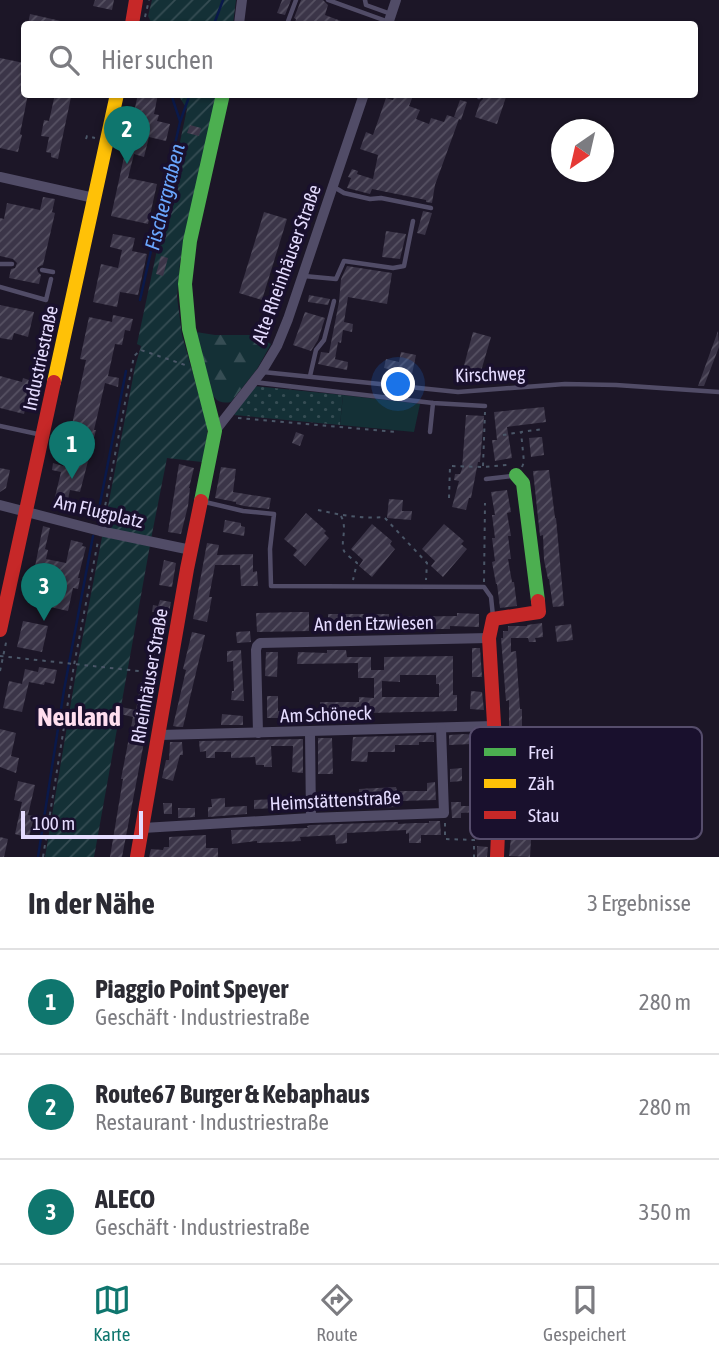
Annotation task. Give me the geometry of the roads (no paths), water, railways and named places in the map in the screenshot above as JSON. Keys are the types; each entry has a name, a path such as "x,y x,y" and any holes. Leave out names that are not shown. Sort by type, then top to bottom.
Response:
{"street":[{"path":"132,21 136,0"},
{"path":"239,21 242,0"},
{"path":"390,20 396,0"},
{"name":"Industriestraße","path":"0,630 116,98"},
{"name":"Rheinhäuser Straße","path":"137,857 191,550 215,432 190,329 186,305 186,266 222,98"},
{"name":"Alte Rheinhäuser Straße","path":"215,432 262,372 285,328 363,98"},
{"path":"0,177 94,198"},
{"path":"494,726 489,638 494,619 540,612 523,483 516,475"},
{"name":"Am Flugplatz","path":"0,505 100,531 191,550"},
{"name":"An den Etzwiesen","path":"258,733 256,650 260,643 489,638"},
{"name":"Am Schöneck","path":"159,735 494,726"},
{"name":"Heimstättenstraße","path":"143,828 444,813 441,728"},
{"path":"310,732 311,818"},
{"path":"497,857 498,839"}],"lane":[{"path":"288,21 296,0"},
{"path":"328,0 390,20"},
{"path":"365,0 366,5 390,20"},
{"path":"333,187 344,193 370,199 381,198 431,208"},
{"path":"303,276 336,279 344,261 393,268 404,266 413,221"},
{"path":"0,264 12,264"},
{"path":"42,270 53,272"},
{"path":"0,287 46,300 51,279"},
{"path":"310,376 316,351 324,340 334,301"},
{"name":"Kirschweg","path":"262,372 458,392 565,384 719,392"},
{"path":"253,382 433,403 485,406"},
{"path":"430,432 433,403"},
{"path":"0,426 42,436"},
{"path":"486,480 516,475"},
{"path":"201,501 243,511 274,514 270,549 271,586 484,587 491,597 494,619"}],"waterway":[{"name":"Fischergraben","path":"215,21 223,0"},
{"path":"172,98 180,121"},
{"name":"Fischergraben","path":"140,300 180,122 189,98"},
{"name":"Fischergraben","path":"97,519 126,371"},
{"name":"Fischergraben","path":"38,857 64,690 93,536"}],"place":[{"name":"Route67 Burger & Kebaphaus","path":"127,164"},
{"name":"Piaggio Point Speyer","path":"72,479"},
{"name":"ALECO","path":"44,621"}],"district":[{"name":"Neuland","path":"79,717"}]}
